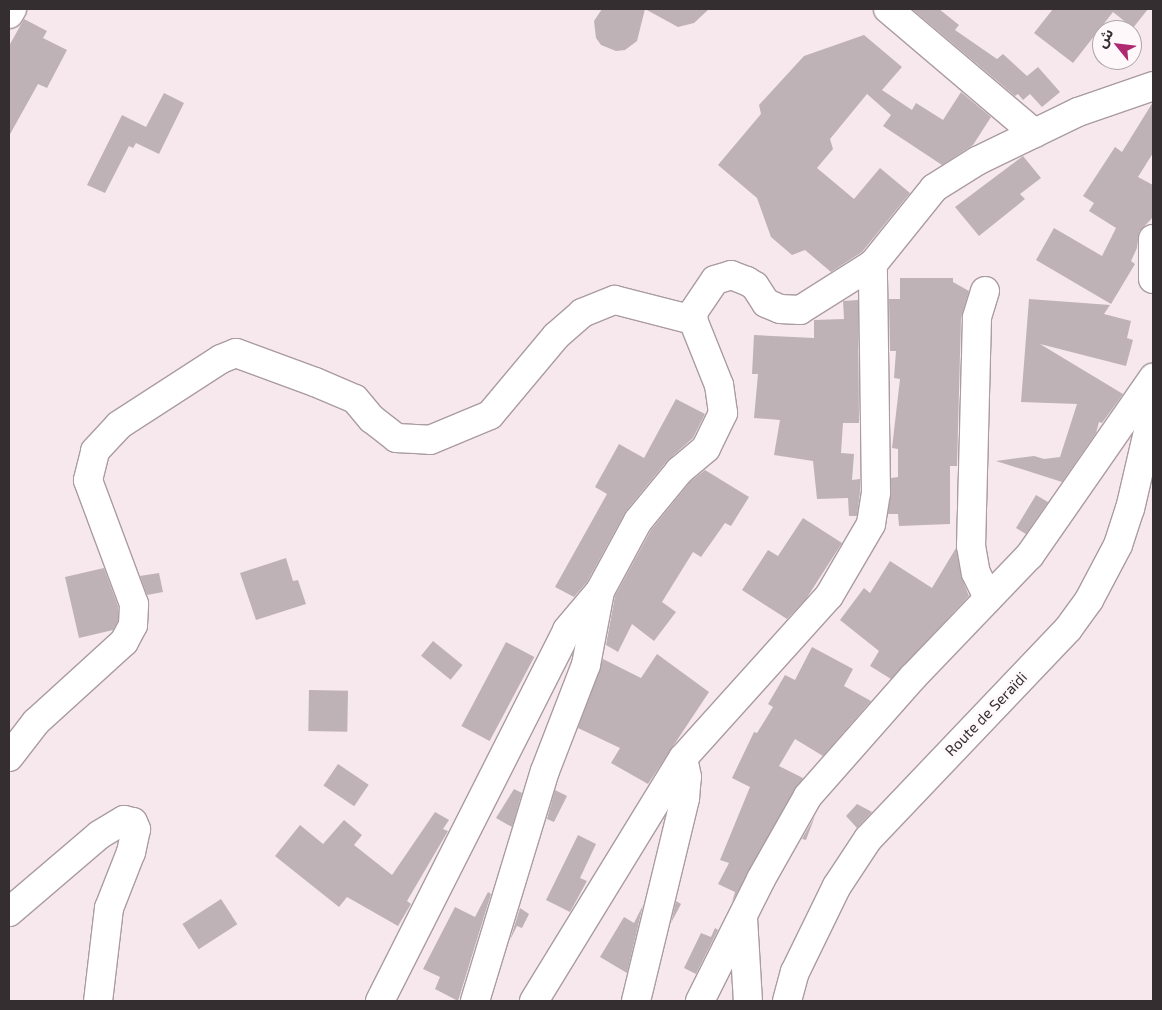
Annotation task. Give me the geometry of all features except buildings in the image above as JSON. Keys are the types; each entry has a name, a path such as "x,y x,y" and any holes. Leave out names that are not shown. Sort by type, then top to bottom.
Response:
{"street":[{"path":"9,14 12,9"},
{"path":"888,9 1034,133"},
{"path":"380,1001 567,630 600,591 638,521 679,472 706,448 723,413 719,385 693,320 694,311 711,286 723,276 752,283 762,300 770,306 800,310 873,264 934,188 977,161 1078,112 1153,86"},
{"path":"1153,239 1153,279"},
{"path":"534,1001 683,758 829,596 871,524 876,493 873,264"},
{"path":"985,291 977,318 971,546 976,573 988,598"},
{"path":"9,758 36,722 124,642 133,625 134,604 88,480 95,451 119,425 221,359 236,353 314,382 354,399 372,418 396,438 430,440 490,415 549,343 582,312 615,300 693,320"},
{"path":"700,1001 808,796 988,598 1030,555 1153,378"},
{"name":"Route de Seraïdi","path":"787,1001 795,972 837,886 868,840 1068,628 1089,600 1118,545 1130,509 1153,410"},
{"path":"475,1001 545,771 586,665 600,591"},
{"path":"636,1001 685,798 687,777 683,758"},
{"path":"9,912 99,835 124,820 133,822 136,829 131,852 108,908 98,1001"},
{"path":"743,918 748,1001"}]}
